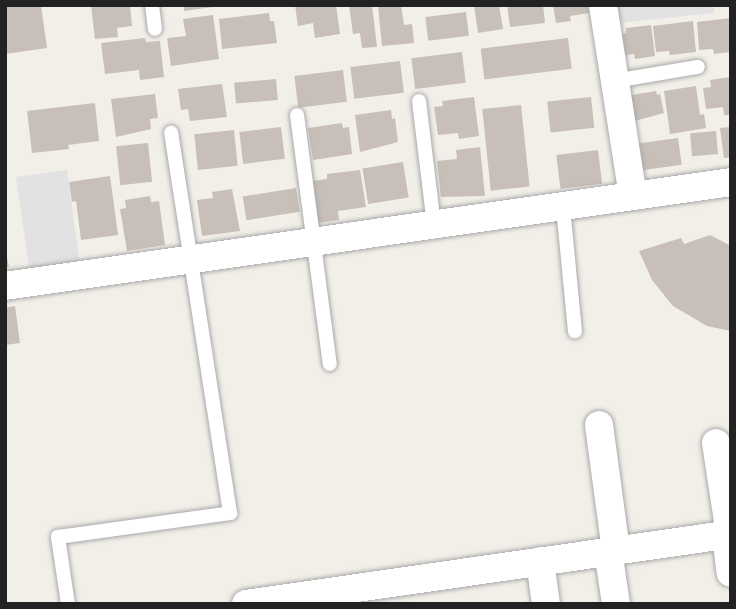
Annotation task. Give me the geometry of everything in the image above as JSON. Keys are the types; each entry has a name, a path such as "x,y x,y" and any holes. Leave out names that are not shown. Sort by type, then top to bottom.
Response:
{"street":[{"path":"603,5 633,196"},
{"path":"5,286 731,182"},
{"path":"599,425 616,604"},
{"path":"716,443 729,534 731,573"},
{"path":"246,604 368,595 540,561 729,534"},
{"path":"540,561 546,604"}],"lane":[{"path":"152,5 155,29"},
{"path":"614,81 698,67"},
{"path":"419,101 435,225"},
{"path":"297,115 330,364"},
{"path":"68,604 58,537 230,513 171,133"},
{"path":"563,207 575,331"}],"shaded area":[{"path":"616,5 714,5 714,13 618,23"},
{"path":"67,170 80,265 37,271 29,266 16,177"}],"building":[{"path":"41,5 47,48 5,54 5,6"},
{"path":"91,5 130,5 132,26 117,28 118,37 95,39"},
{"path":"184,5 213,5 213,7 184,11"},
{"path":"295,5 336,5 340,34 315,38 313,23 298,26"},
{"path":"349,5 372,5 377,47 362,48 360,33 353,34"},
{"path":"401,5 404,25 412,24 414,43 382,46 378,6"},
{"path":"474,5 499,5 503,29 478,33"},
{"path":"507,5 543,5 545,23 510,27"},
{"path":"553,5 588,5 589,13 570,16 571,21 556,23"},
{"path":"466,12 469,36 428,41 425,17"},
{"path":"269,13 270,21 274,21 277,43 222,49 219,19"},
{"path":"213,15 219,59 171,66 167,38 186,36 183,19"},
{"path":"731,18 731,52 714,54 713,49 699,50 697,22"},
{"path":"693,21 696,52 670,55 669,51 656,52 653,26"},
{"path":"651,25 655,56 635,59 634,54 618,56 615,35 626,33 626,28"},
{"path":"145,38 146,42 160,41 164,77 140,80 139,70 105,74 101,43"},
{"path":"568,38 572,69 484,79 481,49"},
{"path":"462,52 466,83 415,89 411,58"},
{"path":"400,61 404,93 354,99 350,67"},
{"path":"343,70 347,102 298,108 294,76"},
{"path":"731,77 731,115 724,115 723,107 706,109 703,88 711,87 710,80"},
{"path":"276,79 278,100 236,104 234,83"},
{"path":"222,84 227,117 190,121 188,109 181,110 178,89"},
{"path":"696,86 700,115 704,114 706,128 670,134 664,91"},
{"path":"656,91 657,95 660,94 664,113 631,122 626,96"},
{"path":"155,94 158,118 150,119 151,129 116,137 111,99"},
{"path":"474,97 479,136 459,139 458,133 438,135 434,107 443,106 442,101"},
{"path":"591,97 594,128 550,132 547,102"},
{"path":"95,103 99,141 68,145 69,149 32,153 27,111"},
{"path":"521,105 530,187 491,191 482,109"},
{"path":"391,110 392,119 395,118 398,142 360,152 355,115"},
{"path":"342,123 343,128 349,127 352,154 313,160 308,128"},
{"path":"281,127 285,159 243,164 239,132"},
{"path":"731,127 731,157 724,158 720,128"},
{"path":"234,130 238,166 198,170 194,134"},
{"path":"716,131 718,154 692,156 690,133"},
{"path":"678,138 682,165 638,171 634,144"},
{"path":"148,143 152,182 120,185 116,146"},
{"path":"480,147 485,196 441,197 437,161 457,159 456,150"},
{"path":"598,150 602,184 560,189 556,155"},
{"path":"403,162 409,198 368,204 363,168"},
{"path":"360,170 366,207 338,211 339,220 318,223 312,181 327,179 327,174"},
{"path":"110,176 118,235 81,240 76,201 72,202 69,182"},
{"path":"296,188 300,212 246,220 243,196"},
{"path":"232,189 240,231 202,236 197,200 213,198 212,192"},
{"path":"150,196 151,202 159,201 165,245 127,251 120,209 126,208 125,200"},
{"path":"710,235 731,246 731,331 707,326 673,306 652,280 639,251 681,238 684,244"},
{"path":"5,248 9,267 5,268"},
{"path":"15,306 20,343 5,345 5,308"}]}
